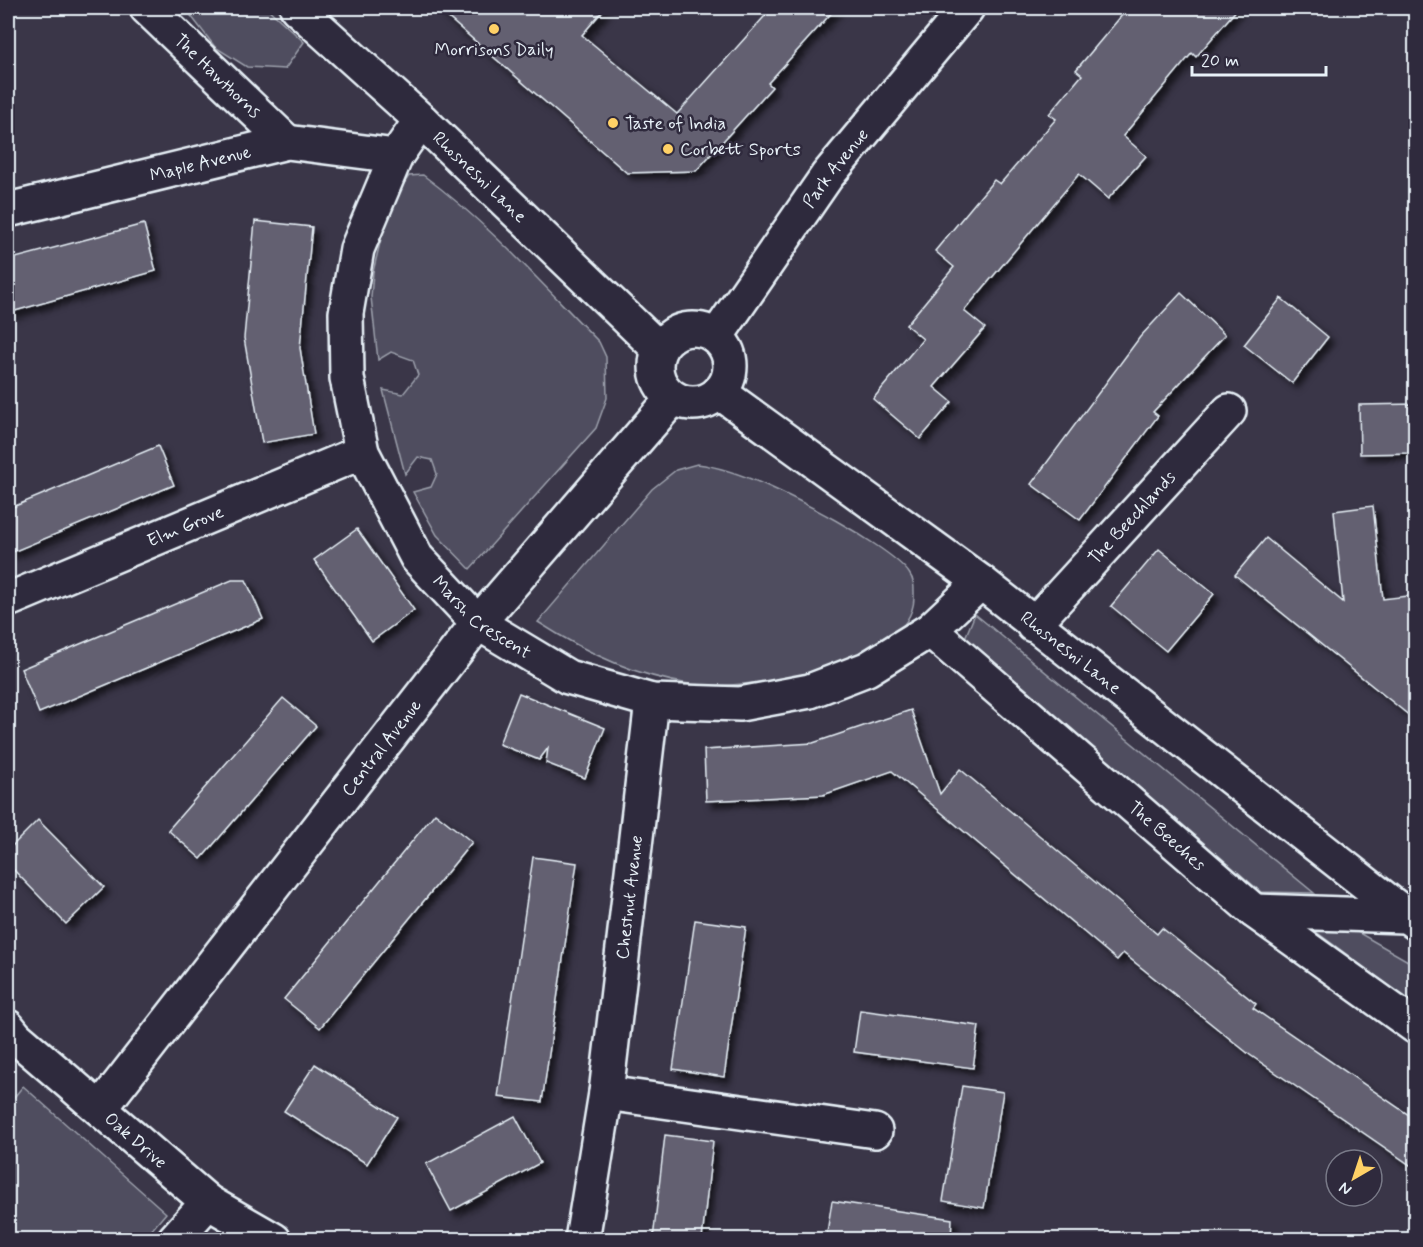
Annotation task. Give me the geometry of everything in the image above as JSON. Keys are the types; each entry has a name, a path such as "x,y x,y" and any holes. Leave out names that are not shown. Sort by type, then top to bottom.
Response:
{"street":[{"name":"The Hawthorns","path":"147,8 287,142"},
{"name":"Rhosnesni Lane","path":"297,8 421,120 659,349"},
{"name":"Park Avenue","path":"716,337 828,176 967,8"},
{"name":"Marsh Crescent","path":"421,120 396,156 357,249 346,313 347,378 362,452 417,558 478,623 568,677 652,701 740,704 810,691 867,669 930,630 981,582"},
{"name":"Maple Avenue","path":"8,210 287,142 396,156"},
{"path":"685,329 707,331 716,337 729,358 727,382 719,392 697,403 673,398 665,391 656,371 659,349 674,333 685,329"},
{"name":"Rhosnesni Lane","path":"719,392 981,582 1410,920"},
{"name":"Central Avenue","path":"100,1109 478,623 673,398"},
{"name":"The Beechlands","path":"1033,624 1229,411"},
{"name":"Elm Grove","path":"8,600 362,452"},
{"name":"The Beeches","path":"930,630 1254,911 1416,1027"},
{"name":"Chestnut Avenue","path":"582,1239 606,1094 652,701"},
{"path":"1254,911 1410,920"},
{"name":"Oak Drive","path":"10,1038 100,1109 208,1202 274,1239"},
{"path":"606,1094 875,1131"},
{"path":"174,1239 208,1202"}],"shaded area":[{"path":"185,8 267,8 304,42 285,69 247,67 215,47"},
{"path":"423,175 470,213 514,255 599,342 606,357 607,398 596,428 470,569 437,535 413,492 431,487 437,474 432,460 418,457 405,474 383,390 403,394 418,375 413,360 391,352 378,360 371,297 373,272 389,205 409,176"},
{"path":"697,464 750,478 786,494 843,524 885,552 903,567 913,582 914,598 906,622 885,642 856,658 820,670 746,684 714,685 689,684 629,669 573,643 538,622 652,489 676,470"},
{"path":"975,614 1314,893 1261,892 965,638"},
{"path":"1311,928 1354,930 1415,965 1415,1005"},
{"path":"23,1086 166,1213 144,1239 8,1239 8,1105"}],"building":[{"path":"437,8 605,8 582,35 677,114 772,8 836,8 768,83 772,87 696,171 627,173"},
{"path":"1128,8 1238,8 1196,57 1192,53 1123,136 1146,156 1108,199 1079,174 964,311 985,328 934,387 952,402 920,439 873,399 923,339 906,325 954,267 935,251 994,180 1000,184 1056,119 1049,114 1082,75 1076,70"},
{"path":"255,221 312,227 300,348 314,434 262,443 244,338"},
{"path":"144,224 156,271 8,313 8,260"},
{"path":"1181,293 1225,335 1153,412 1158,416 1080,520 1031,484 1140,337"},
{"path":"1281,298 1328,337 1292,383 1244,345"},
{"path":"1416,404 1416,453 1360,454 1359,405"},
{"path":"158,446 174,485 8,554 8,509"},
{"path":"1373,506 1383,599 1416,595 1416,721 1235,575 1266,538 1343,602 1334,511"},
{"path":"357,529 414,610 372,641 314,560"},
{"path":"1159,549 1214,594 1166,651 1111,606"},
{"path":"232,580 246,580 263,619 39,713 21,669"},
{"path":"519,693 605,728 585,778 546,763 548,748 539,760 499,744"},
{"path":"283,698 316,726 201,859 168,830"},
{"path":"911,710 940,794 960,769 1157,934 1162,928 1256,1004 1253,1008 1416,1120 1416,1169 1250,1055 1123,953 1117,960 892,771 823,795 706,801 704,750 813,743"},
{"path":"435,813 472,842 320,1028 284,999"},
{"path":"38,820 104,887 66,924 8,864 8,850"},
{"path":"533,857 577,863 542,1102 498,1097"},
{"path":"695,920 746,927 724,1077 673,1069"},
{"path":"860,1010 979,1026 973,1068 854,1052"},
{"path":"315,1064 397,1117 367,1164 284,1111"},
{"path":"962,1086 1003,1092 984,1208 943,1201"},
{"path":"515,1116 540,1163 451,1211 426,1164"},
{"path":"665,1135 713,1141 702,1239 653,1239"},
{"path":"832,1201 952,1219 951,1239 826,1239"}],"place":[{"name":"Morrisons Daily","path":"494,29"},
{"name":"Taste of India","path":"613,123"},
{"name":"Corbett Sports","path":"668,149"}]}
